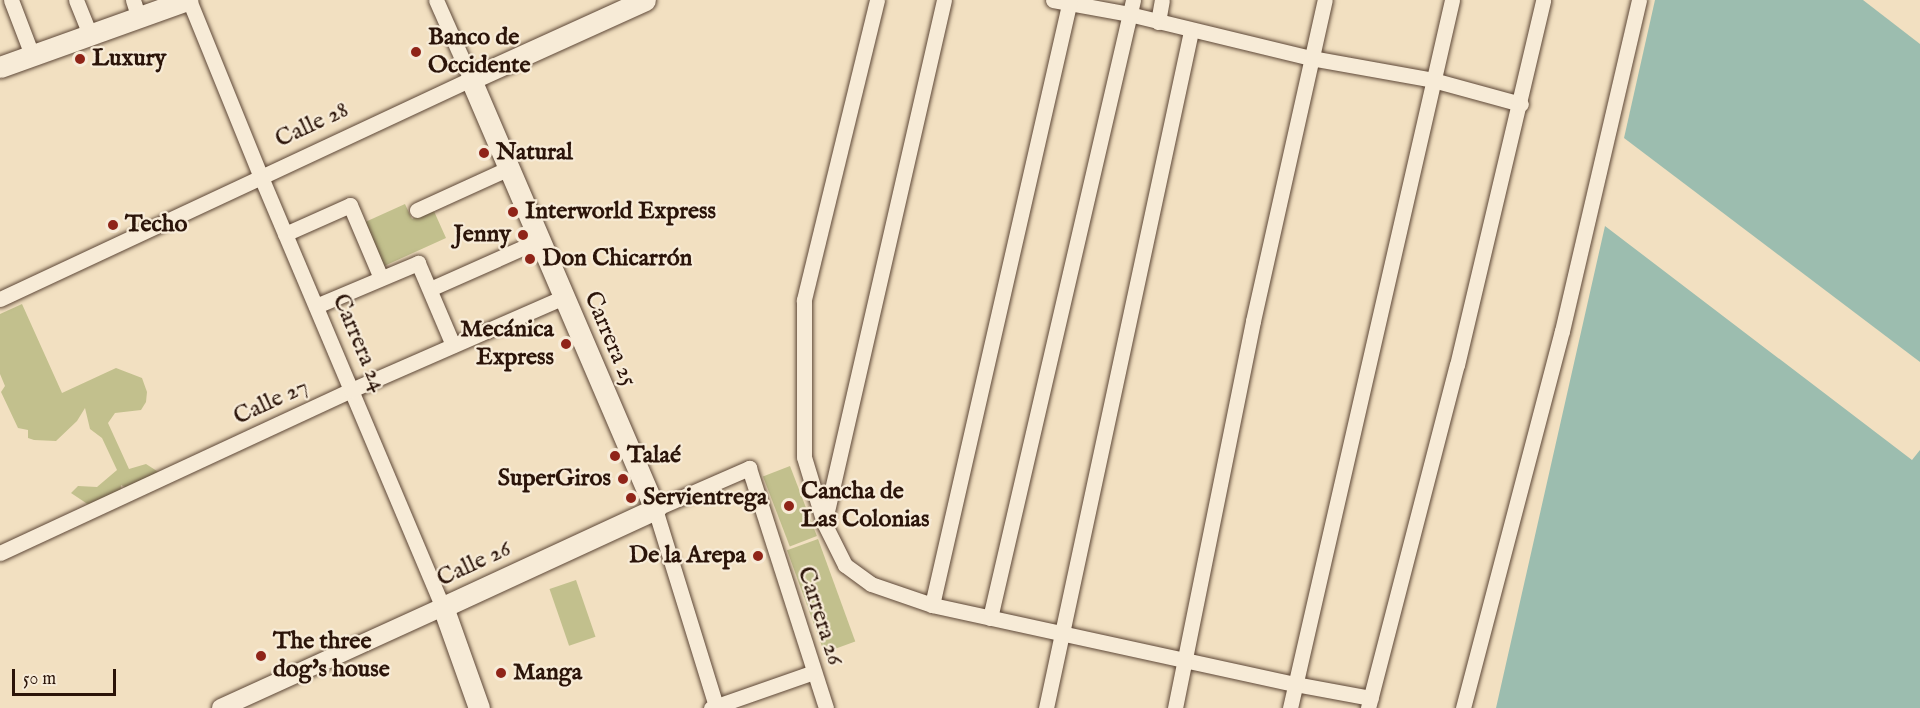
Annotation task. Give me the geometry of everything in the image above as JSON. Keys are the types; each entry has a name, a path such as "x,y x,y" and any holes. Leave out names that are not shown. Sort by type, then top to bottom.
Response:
{"main road":[{"path":"0,67 90,35 136,9 188,0"},
{"name":"Calle 28","path":"471,79 635,2"},
{"name":"Carrera 25","path":"471,79 655,509"},
{"name":"Calle 26","path":"443,607 655,509"},
{"name":"Carrera 24","path":"443,607 479,708"}],"street":[{"path":"11,0 32,55"},
{"path":"76,0 90,35"},
{"name":"Carrera 24","path":"188,0 443,607"},
{"name":"Carrera 25","path":"436,0 471,79"},
{"path":"877,0 804,300 804,457 824,523 845,565 871,584 932,605 1295,684 1370,703 1457,365 1521,104 1543,0"},
{"path":"824,523 945,0"},
{"path":"1053,0 1131,7 1158,22 1191,31 1311,58 1433,80 1521,104"},
{"path":"1158,22 1162,0"},
{"path":"1175,708 1253,321 1325,0"},
{"path":"1290,708 1452,0"},
{"path":"1463,708 1562,331 1639,0"},
{"path":"932,605 1070,2"},
{"path":"990,618 1131,7"},
{"path":"1046,708 1191,31"},
{"name":"Calle 28","path":"0,299 471,79"},
{"path":"417,210 509,168"},
{"path":"285,234 351,205 381,278"},
{"path":"430,289 540,240"},
{"path":"316,306 418,263 453,345"},
{"name":"Calle 27","path":"0,553 351,390 564,297"},
{"name":"Calle 26","path":"655,509 749,468"},
{"name":"Carrera 26","path":"749,468 826,708"},
{"name":"Carrera 25","path":"655,509 714,707"},
{"name":"Calle 26","path":"229,706 443,607"},
{"path":"714,707 814,672"}],"shaded area":[{"path":"1655,0 1863,0 1920,44 1920,362 1624,138"},
{"path":"405,204 412,219 433,209 446,238 382,267 363,223"},
{"path":"1605,226 1912,460 1920,450 1920,708 1496,708"},
{"path":"22,304 62,393 116,368 142,378 147,392 146,402 141,410 115,413 108,423 129,469 146,464 160,473 132,491 121,485 120,497 89,505 71,493 78,486 97,487 117,470 102,438 90,429 85,408 77,421 56,441 28,438 28,430 18,428 1,392 5,386 0,374 0,314"},
{"name":"Cancha de Las Colonias","path":"790,466 817,536 790,546 763,476"},
{"path":"818,539 855,641 824,653 787,550"},
{"path":"576,580 596,637 569,646 550,589"}],"place":[{"name":"Banco de Occidente","path":"416,52"},
{"name":"Luxury","path":"80,59"},
{"name":"Natural","path":"484,153"},
{"name":"Interworld Express","path":"513,212"},
{"name":"Techo","path":"113,225"},
{"name":"Jenny","path":"523,235"},
{"name":"Don Chicarrón","path":"530,259"},
{"name":"Mecánica Express","path":"566,344"},
{"name":"Talaé","path":"615,456"},
{"name":"SuperGiros","path":"623,479"},
{"name":"Servientrega","path":"631,498"},
{"name":"Cancha de Las Colonias","path":"789,506"},
{"name":"De la Arepa","path":"758,556"},
{"name":"The three dog's house","path":"261,656"},
{"name":"Manga","path":"501,673"}]}
